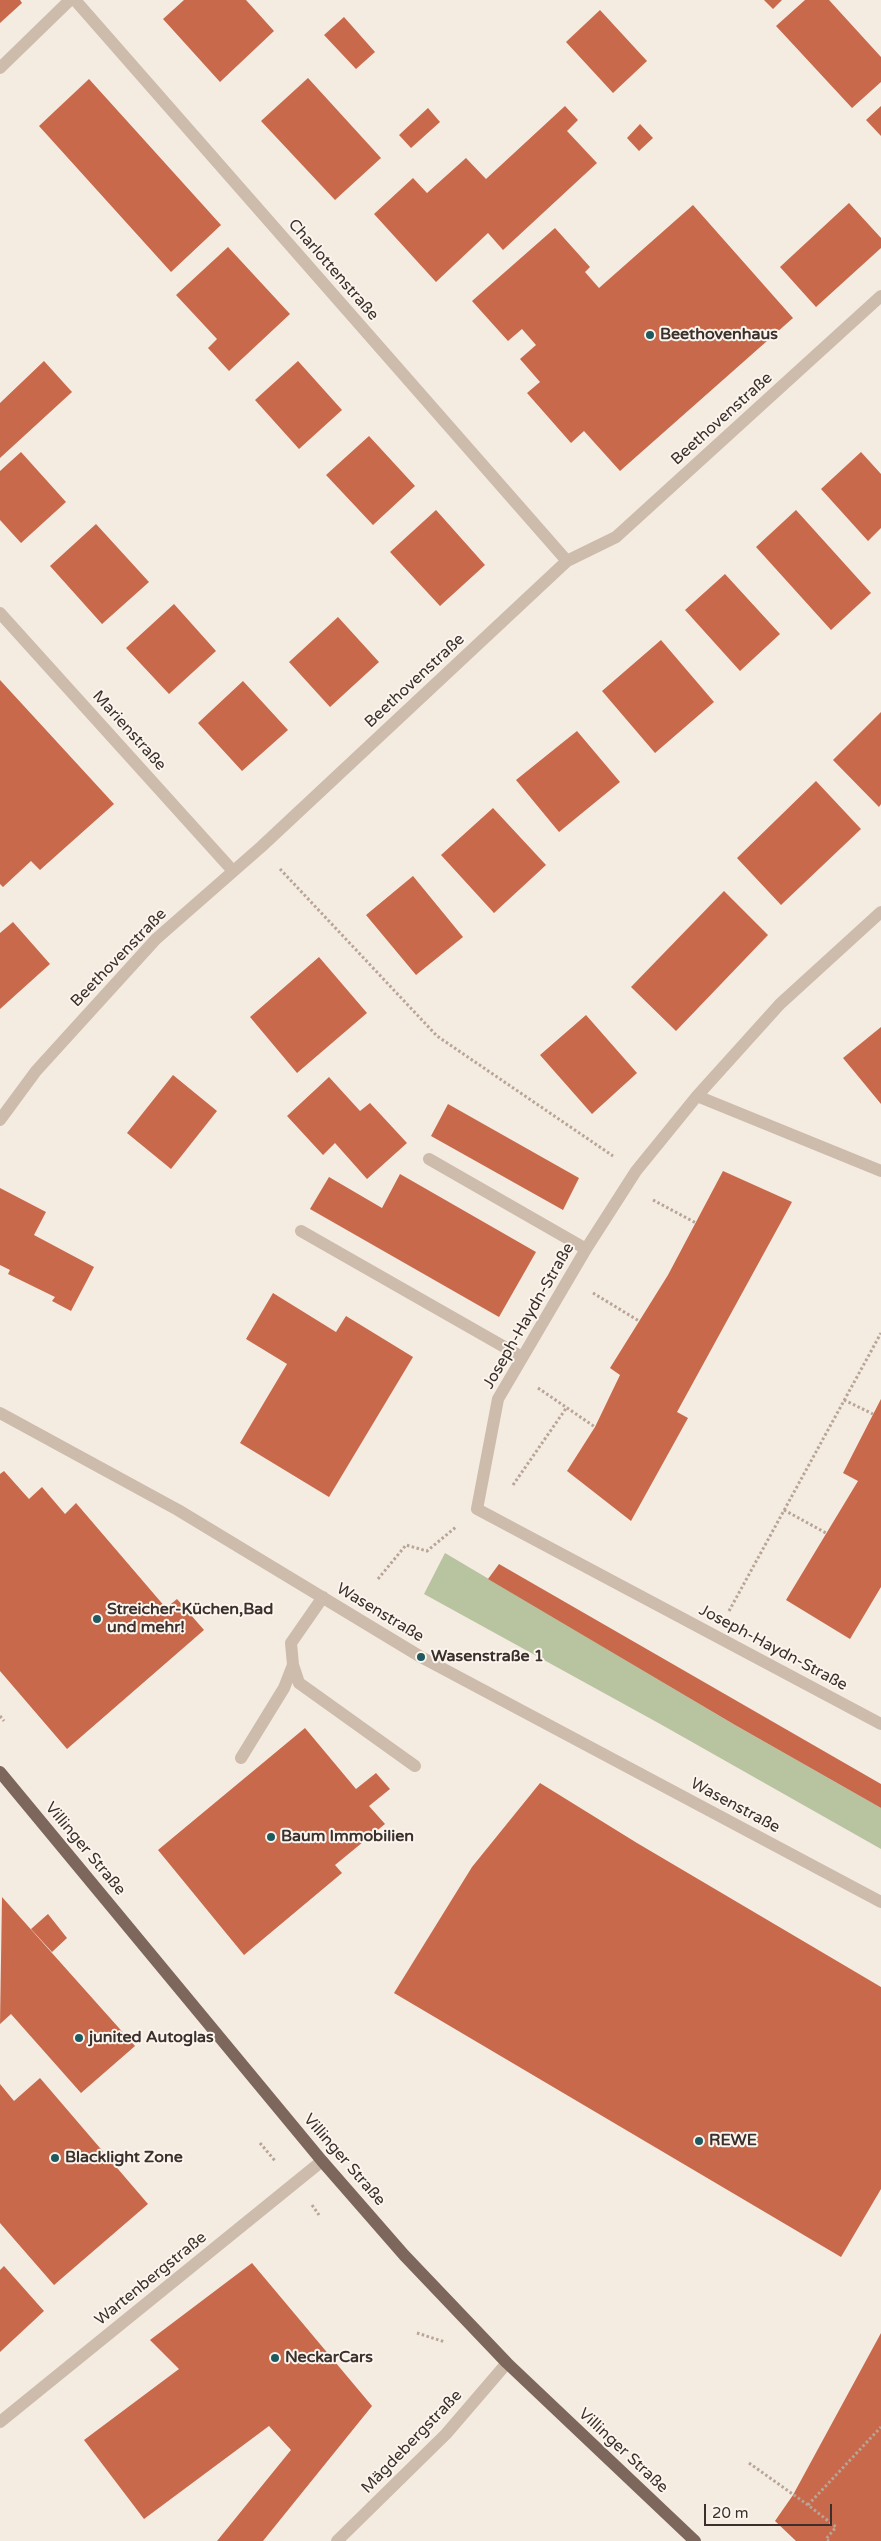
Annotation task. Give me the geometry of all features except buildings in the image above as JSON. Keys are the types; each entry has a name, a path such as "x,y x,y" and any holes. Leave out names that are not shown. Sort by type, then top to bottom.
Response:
{"main road":[{"name":"Villinger Straße","path":"0,1772 322,2161 404,2254 507,2363 694,2541"}],"street":[{"path":"0,68 70,0"},
{"name":"Charlottenstraße","path":"75,0 567,561"},
{"name":"Beethovenstraße","path":"0,1120 36,1071 156,939 261,847 567,561 616,537 881,296"},
{"name":"Marienstraße","path":"0,613 233,871"},
{"name":"Joseph-Haydn-Straße","path":"881,912 780,1004 697,1096 636,1171 586,1249 498,1399 477,1509 881,1724"},
{"path":"697,1096 881,1170"},
{"path":"429,1159 586,1249"},
{"path":"301,1230 522,1357"},
{"name":"Wasenstraße","path":"0,1413 178,1510 421,1657 881,1902"},
{"path":"322,1597 291,1643 293,1665 300,1683 415,1766"},
{"path":"241,1758 284,1688 293,1665"},
{"name":"Wartenbergstraße","path":"0,2422 322,2161"},
{"name":"Mägdebergstraße","path":"337,2541 446,2434 507,2363"}],"path":[{"path":"261,847 304,896 437,1036 636,1171"},
{"path":"626,1186 696,1223"},
{"path":"569,1278 639,1321"},
{"path":"715,1636 881,1333"},
{"path":"514,1371 595,1427"},
{"path":"844,1400 873,1414"},
{"path":"491,1516 567,1407"},
{"path":"378,1579 406,1545 426,1551 477,1509"},
{"path":"784,1510 826,1533"},
{"path":"0,1716 4,1721"},
{"path":"808,2505 881,2427"},
{"path":"748,2463 808,2505 836,2528 826,2539 828,2541"}],"green space":[{"path":"445,1553 735,1725 881,1808 881,1849 662,1725 424,1594"}],"place":[{"name":"Beethovenhaus","path":"650,335"},
{"name":"Streicher-Küchen,Bad und mehr!","path":"97,1619"},
{"name":"Wasenstraße 1","path":"421,1657"},
{"name":"Baum Immobilien","path":"271,1837"},
{"name":"junited Autoglas","path":"79,2038"},
{"name":"REWE","path":"699,2141"},
{"name":"Blacklight Zone","path":"55,2158"},
{"name":"NeckarCars","path":"275,2358"}]}
